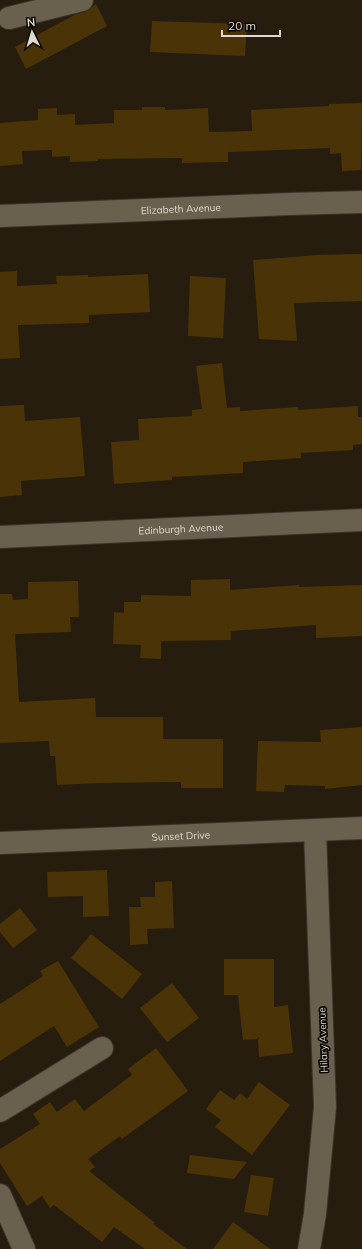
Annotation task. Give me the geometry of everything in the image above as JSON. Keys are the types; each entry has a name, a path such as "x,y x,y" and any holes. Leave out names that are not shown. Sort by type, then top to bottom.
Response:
{"street":[{"path":"9,18 82,0"},
{"name":"Elizabeth Avenue","path":"0,216 362,202"},
{"name":"Edinburgh Avenue","path":"0,537 362,520"},
{"name":"Sunset Drive","path":"0,843 362,828"},
{"name":"Hilary Avenue","path":"309,1249 315,1214 325,1107 315,830"},
{"path":"0,1111 102,1048"},
{"path":"0,1195 24,1249"}],"building":[{"path":"96,4 107,26 26,69 15,47 76,14 85,12"},
{"path":"152,21 247,24 245,56 150,52"},
{"path":"362,103 361,170 342,171 341,153 330,154 330,148 228,152 228,162 182,163 182,158 98,159 98,161 70,162 70,156 52,157 52,150 22,151 23,164 0,166 0,123 38,120 38,109 57,108 57,115 75,114 75,125 114,123 114,110 142,110 142,107 165,107 165,110 208,108 209,132 252,131 251,110"},
{"path":"362,254 362,301 294,303 297,341 259,339 253,260 317,255"},
{"path":"17,271 17,286 57,284 56,276 88,275 88,277 148,274 150,312 89,315 89,323 18,325 20,358 0,359 0,272"},
{"path":"190,276 226,278 223,338 188,336"},
{"path":"222,363 227,408 240,407 240,411 298,407 298,410 358,406 358,417 362,417 362,444 353,445 353,450 301,453 301,458 243,462 243,473 172,477 172,480 114,484 111,442 139,440 138,419 192,416 192,410 202,409 196,366"},
{"path":"24,405 25,421 80,417 85,476 21,481 22,495 0,497 0,406"},
{"path":"230,579 230,590 299,585 299,587 362,585 362,636 316,638 316,625 231,631 231,640 161,641 161,659 140,658 141,645 113,644 114,612 124,613 124,602 141,602 141,595 191,596 191,580"},
{"path":"78,581 79,617 70,617 71,632 15,634 19,702 95,698 96,717 163,717 163,739 223,739 223,788 181,788 181,782 57,785 55,756 50,756 49,741 0,743 0,594 12,594 13,600 28,599 28,582"},
{"path":"362,727 362,785 325,789 325,786 285,785 284,792 256,791 258,741 321,742 320,730"},
{"path":"107,870 109,916 83,917 83,896 48,897 47,872"},
{"path":"172,881 174,928 147,929 148,944 130,945 129,907 141,907 140,897 155,897 155,882"},
{"path":"20,908 37,930 13,948 0,932 0,924"},
{"path":"91,934 142,974 122,999 71,958"},
{"path":"224,959 274,959 274,1007 288,1005 293,1053 259,1057 258,1040 260,1037 257,1039 243,1040 238,995 224,995"},
{"path":"58,961 99,1027 67,1047 54,1026 0,1061 0,1004 43,976 40,971"},
{"path":"172,983 199,1018 167,1042 140,1008"},
{"path":"156,1048 188,1091 122,1139 120,1136 88,1159 95,1167 89,1171 155,1223 153,1224 187,1249 145,1249 114,1227 102,1242 54,1205 50,1208 42,1196 27,1206 0,1163 0,1149 40,1124 33,1114 50,1102 57,1112 75,1099 84,1111 132,1075 128,1069"},
{"path":"259,1082 290,1105 252,1155 215,1127 221,1120 206,1109 220,1090 234,1100 240,1093 247,1099"},
{"path":"190,1155 247,1162 234,1179 187,1173"},
{"path":"251,1175 274,1178 268,1216 244,1212"},
{"path":"233,1222 251,1235 270,1249 213,1249"}]}
